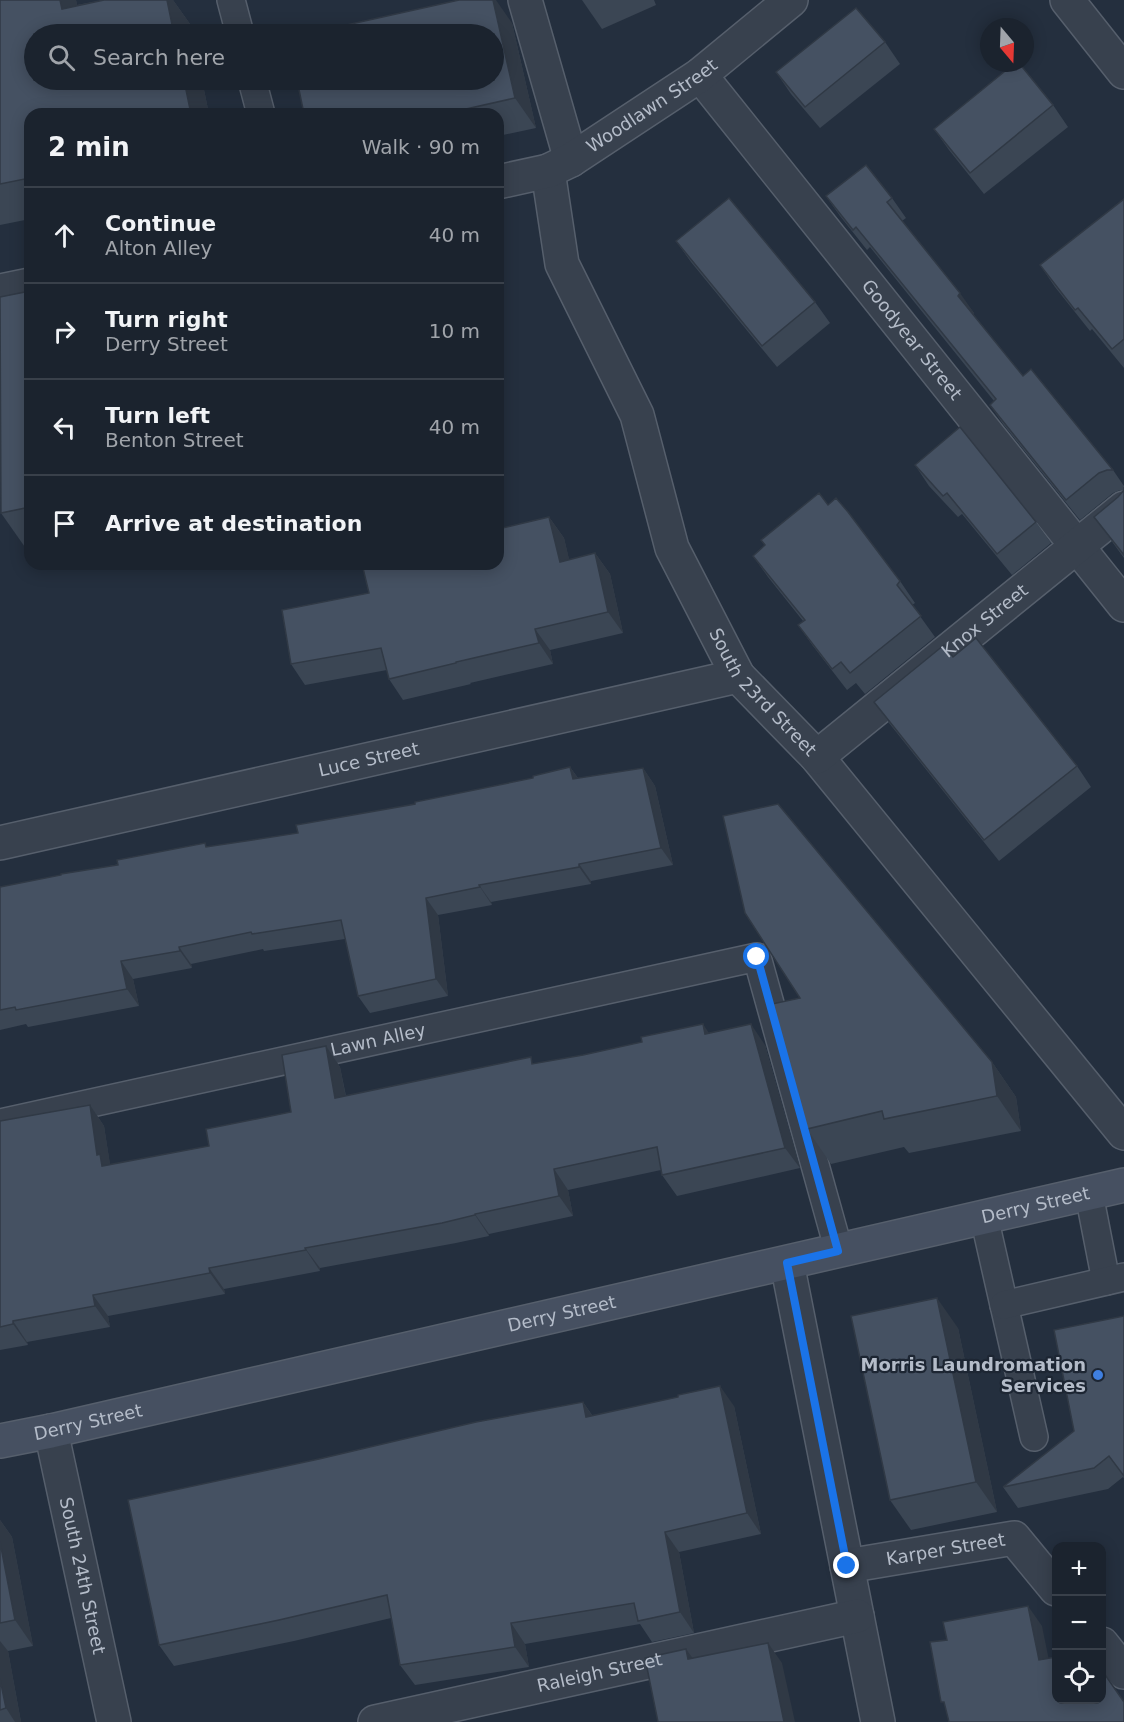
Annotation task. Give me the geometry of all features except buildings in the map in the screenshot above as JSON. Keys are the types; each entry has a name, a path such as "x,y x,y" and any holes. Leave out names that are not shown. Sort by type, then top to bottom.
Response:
{"main road":[{"name":"Derry Street","path":"0,1441 1124,1185"}],"street":[{"name":"South 23rd Street","path":"525,0 560,166 562,264 637,415 672,548 738,676 817,756 1124,1133"},
{"name":"Woodlawn Street","path":"504,180 560,166 700,75 791,0"},
{"path":"1067,0 1124,72"},
{"name":"Goodyear Street","path":"700,75 1124,605"},
{"path":"0,291 24,286"},
{"name":"Knox Street","path":"817,756 1124,508"},
{"name":"Luce Street","path":"0,843 738,676"},
{"path":"787,1263 878,1722"},
{"name":"South 24th Street","path":"51,1431 114,1722"},
{"name":"Karper Street","path":"847,1566 1014,1538 1052,1584"},
{"name":"Raleigh Street","path":"375,1722 857,1616"},
{"path":"1106,1650 1124,1672"}],"lane":[{"path":"231,0 237,24"},
{"path":"255,90 259,108"},
{"name":"Lawn Alley","path":"0,1123 757,957 838,1251"},
{"path":"1004,1305 1115,1279 1089,1194"},
{"path":"984,1217 1034,1437"}],"place":[{"name":"Morris Laundromation Services","path":"1098,1375"}],"route":[{"path":"757,957 838,1251 787,1263 847,1566"}]}
